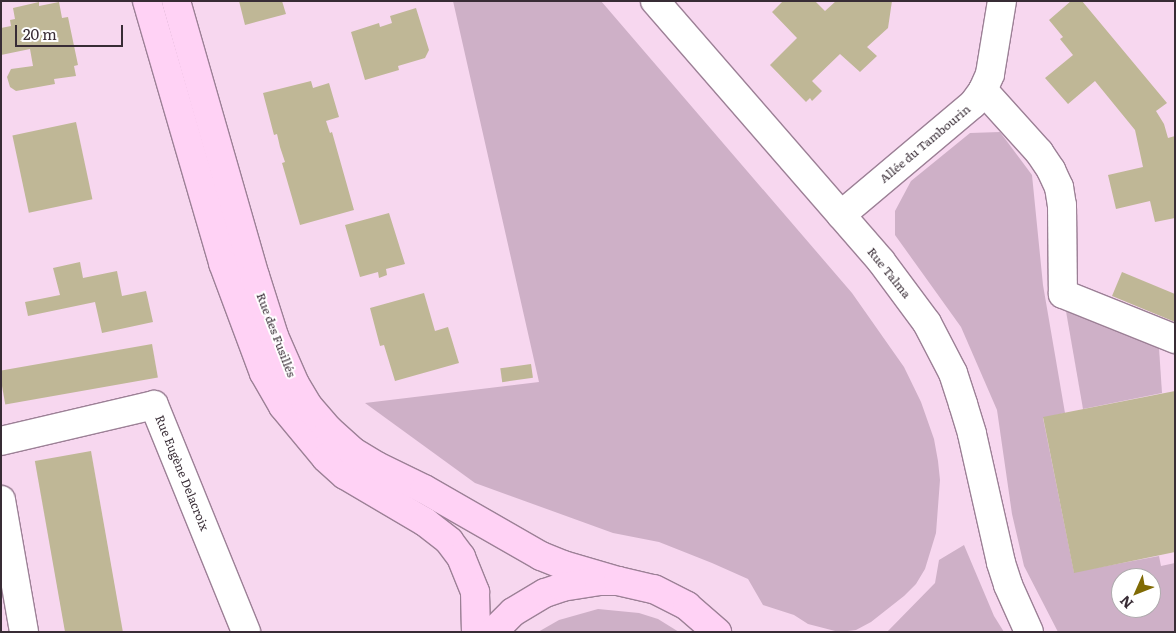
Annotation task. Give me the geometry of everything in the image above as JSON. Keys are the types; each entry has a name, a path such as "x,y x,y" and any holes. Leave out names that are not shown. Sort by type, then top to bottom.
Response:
{"main road":[{"name":"Rue des Fusillés","path":"147,1 223,263 264,373 283,406 326,458 345,475 425,522 448,541 462,557 475,592 476,632"},
{"name":"Rue des Fusillés","path":"176,1 268,319 284,361 309,407 329,430 352,451 377,466 424,489 541,556 618,582"},
{"path":"493,632 513,612 545,593 581,583 618,582 654,589 671,597 702,617 717,632"}],"street":[{"name":"Rue Talma","path":"655,1 841,215 912,300 940,344 950,366 972,434 1001,563 1029,632"},
{"name":"Allée du Tambourin","path":"841,215 973,104 983,90 990,74 1002,1"},
{"path":"983,90 1039,152 1059,187 1062,205 1063,294 1175,339"},
{"name":"Rue Eugène Delacroix","path":"1,441 154,405 246,632"},
{"path":"1,500 24,632"},
{"name":"Rue Talma","path":"1016,603 1039,632"}],"shaded area":[{"path":"453,1 601,1 852,293 904,367 921,402 934,439 940,480 936,533 925,569 916,584 871,622 856,630 839,632 808,624 794,615 763,605 748,579 712,563 659,542 613,533 475,483 365,403 539,382"},
{"path":"1000,132 1032,175 1043,285 1065,413 1043,418 1074,572 1159,556 1161,566 1175,563 1175,632 1058,632 1024,566 1012,514 997,410 961,327 895,235 895,211 911,181 970,133"},
{"path":"1063,294 1158,333 1162,393 1083,409"},
{"path":"964,545 994,616 1004,632 887,632 935,583 939,560"},
{"path":"598,609 639,613 658,619 679,632 538,632 559,620"}],"building":[{"path":"239,1 282,1 286,14 245,25"},
{"path":"783,1 815,1 825,11 836,1 892,1 888,28 867,47 877,56 860,72 840,54 812,81 822,91 812,101 810,98 806,102 770,65 797,38 772,12"},
{"path":"1071,1 1082,1 1167,103 1156,111 1164,124 1168,138 1175,136 1175,218 1155,222 1150,201 1116,209 1108,175 1143,167 1135,130 1095,81 1068,104 1045,78 1073,55 1060,39 1063,37 1049,20"},
{"path":"39,2 39,6 59,2 62,18 68,17 78,65 74,66 76,76 54,79 55,84 16,91 10,87 7,77 11,69 33,66 30,49 1,55 1,28 11,26 10,20 15,19 13,8"},
{"path":"416,8 429,50 425,58 398,66 399,70 365,80 351,32 379,23 380,27 392,23 390,16"},
{"path":"311,81 313,88 329,83 339,117 326,121 330,133 332,132 354,210 300,225 282,163 285,162 277,134 274,135 263,93"},
{"path":"76,122 92,199 29,213 12,136"},
{"path":"389,213 405,264 386,269 387,275 379,278 378,272 360,277 345,225"},
{"path":"80,262 83,278 117,271 122,296 146,291 153,322 102,333 95,302 28,316 25,302 60,295 53,268"},
{"path":"1122,272 1175,294 1175,322 1112,296"},
{"path":"424,293 435,331 448,327 459,363 395,381 384,345 380,346 370,308"},
{"path":"152,344 158,377 5,404 1,371"},
{"path":"531,364 533,378 502,382 500,368"},
{"path":"1175,391 1175,552 1074,573 1043,417"},
{"path":"91,451 123,632 65,632 35,461"}]}
